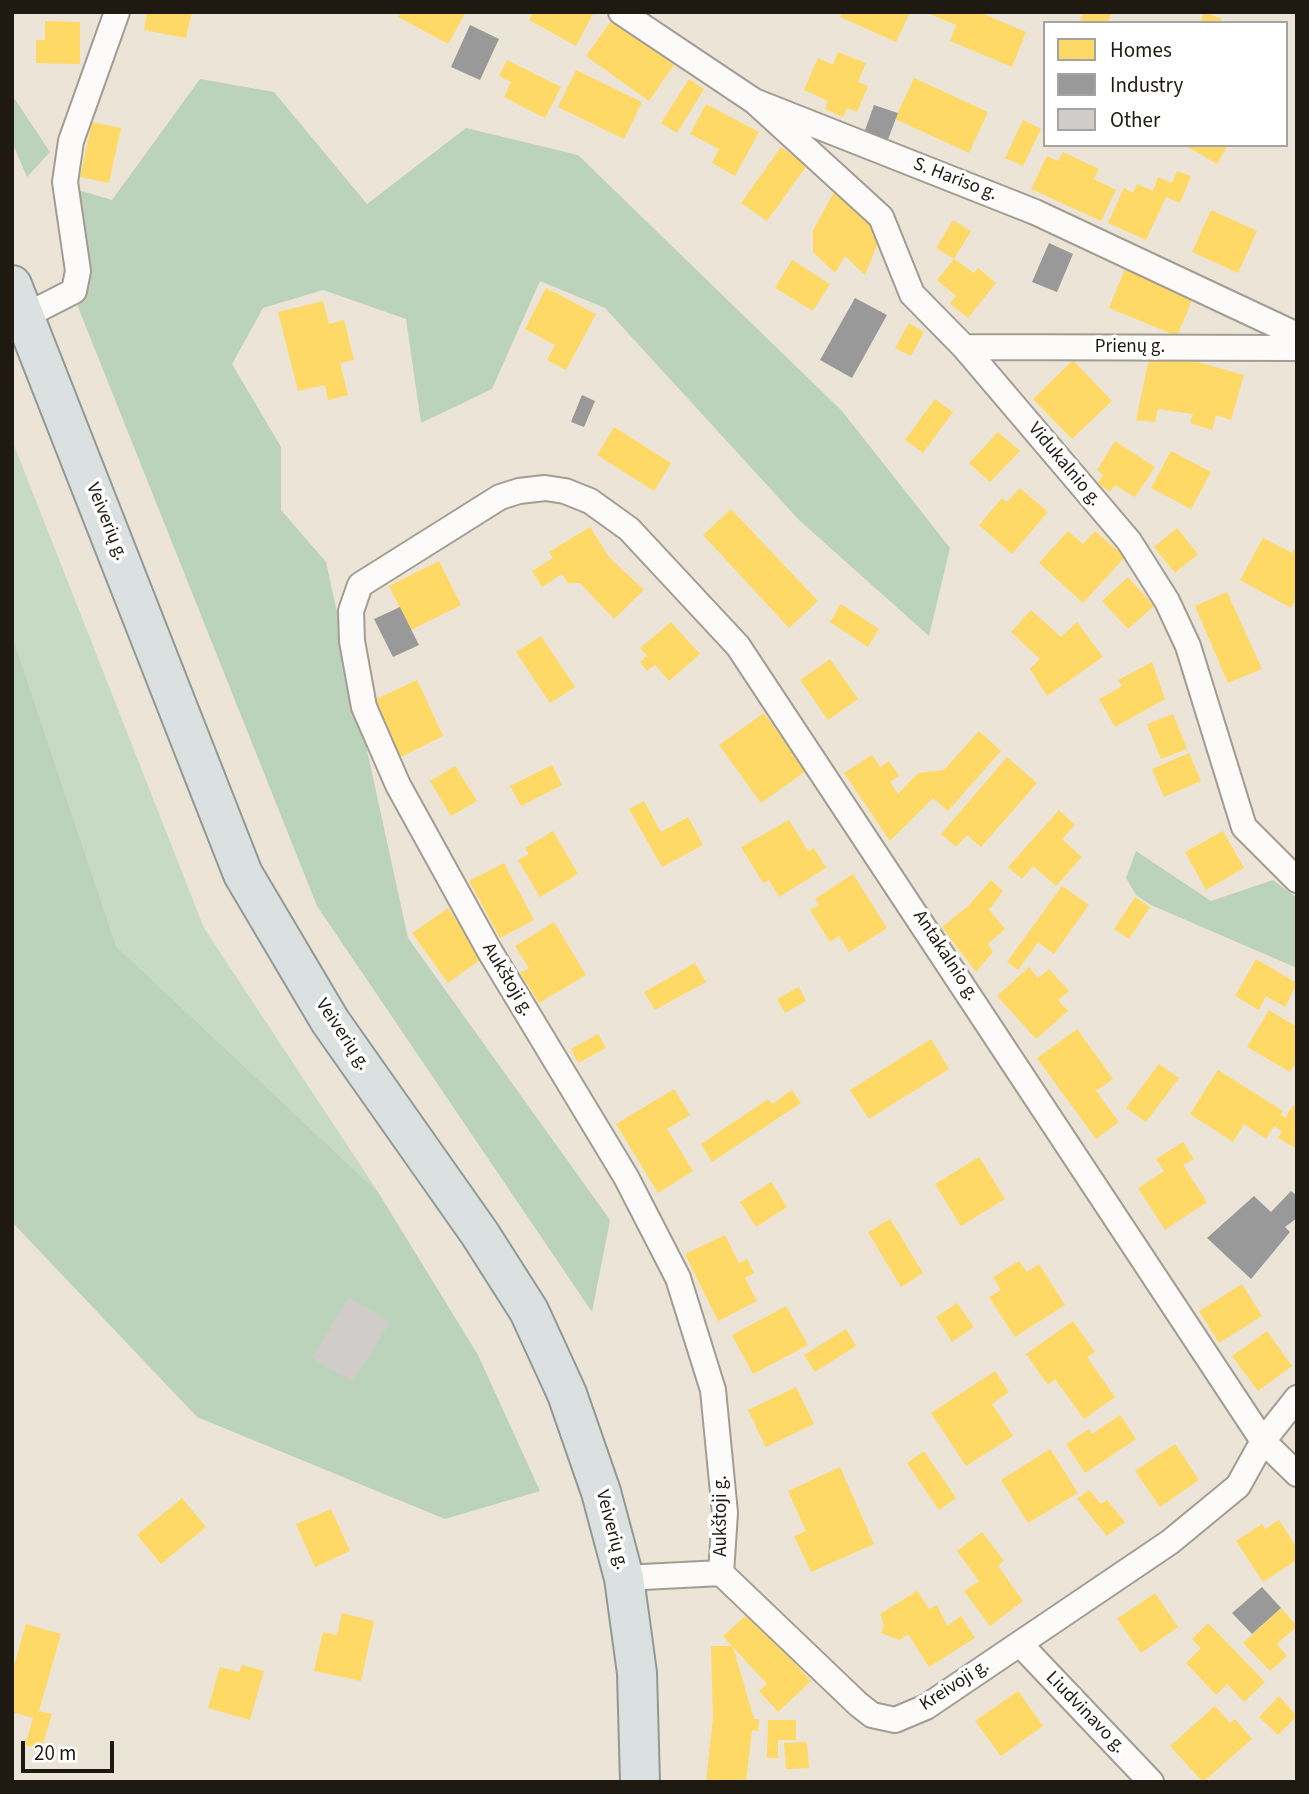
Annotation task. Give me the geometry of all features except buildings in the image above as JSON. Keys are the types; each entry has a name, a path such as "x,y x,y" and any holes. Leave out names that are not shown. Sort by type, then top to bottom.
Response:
{"main road":[{"name":"Veiverių g.","path":"19,301 243,874 330,1021 480,1234 529,1311 567,1394 601,1492 624,1578 637,1673 640,1782"}],"street":[{"path":"19,301 74,291 78,271 65,182 71,141 117,12"},
{"name":"S. Hariso g.","path":"621,12 754,101 1035,212 1297,335"},
{"name":"Vidukalnio g.","path":"754,101 881,217 912,294 964,347 1129,541 1167,601 1188,646 1244,827 1297,880"},
{"name":"Prienų g.","path":"964,347 1297,348"},
{"name":"Antakalnio g.","path":"545,488 590,501 629,529 738,646 1263,1441 1297,1474"},
{"name":"Aukštoji g.","path":"545,488 519,491 500,497 360,585 351,611 352,641 364,707 398,785 489,950 626,1177 678,1278 713,1390 725,1513 721,1573"},
{"path":"1263,1441 1297,1398"},
{"name":"Kreivoji g.","path":"721,1573 872,1715 895,1720 926,1707 1170,1542 1238,1486 1263,1441"},
{"path":"624,1578 721,1573"},
{"name":"Liudvinavo g.","path":"1020,1644 1151,1782"}],"green space":[{"path":"200,79 274,92 367,204 466,128 578,155 842,411 950,548 929,636 799,520 605,308 540,281 492,389 421,423 406,319 323,290 263,308 232,364 281,447 281,510 326,562 408,938 610,1220 592,1312 317,906 76,302 75,189 112,200"},
{"path":"12,95 50,152 27,177 12,142"},
{"path":"12,440 204,928 378,1192 116,946 12,635"},
{"path":"12,635 116,946 378,1192 478,1355 540,1491 445,1519 197,1417 12,1222"},
{"path":"1136,851 1211,901 1273,880 1297,898 1297,968 1151,905 1136,895 1126,878"}]}
